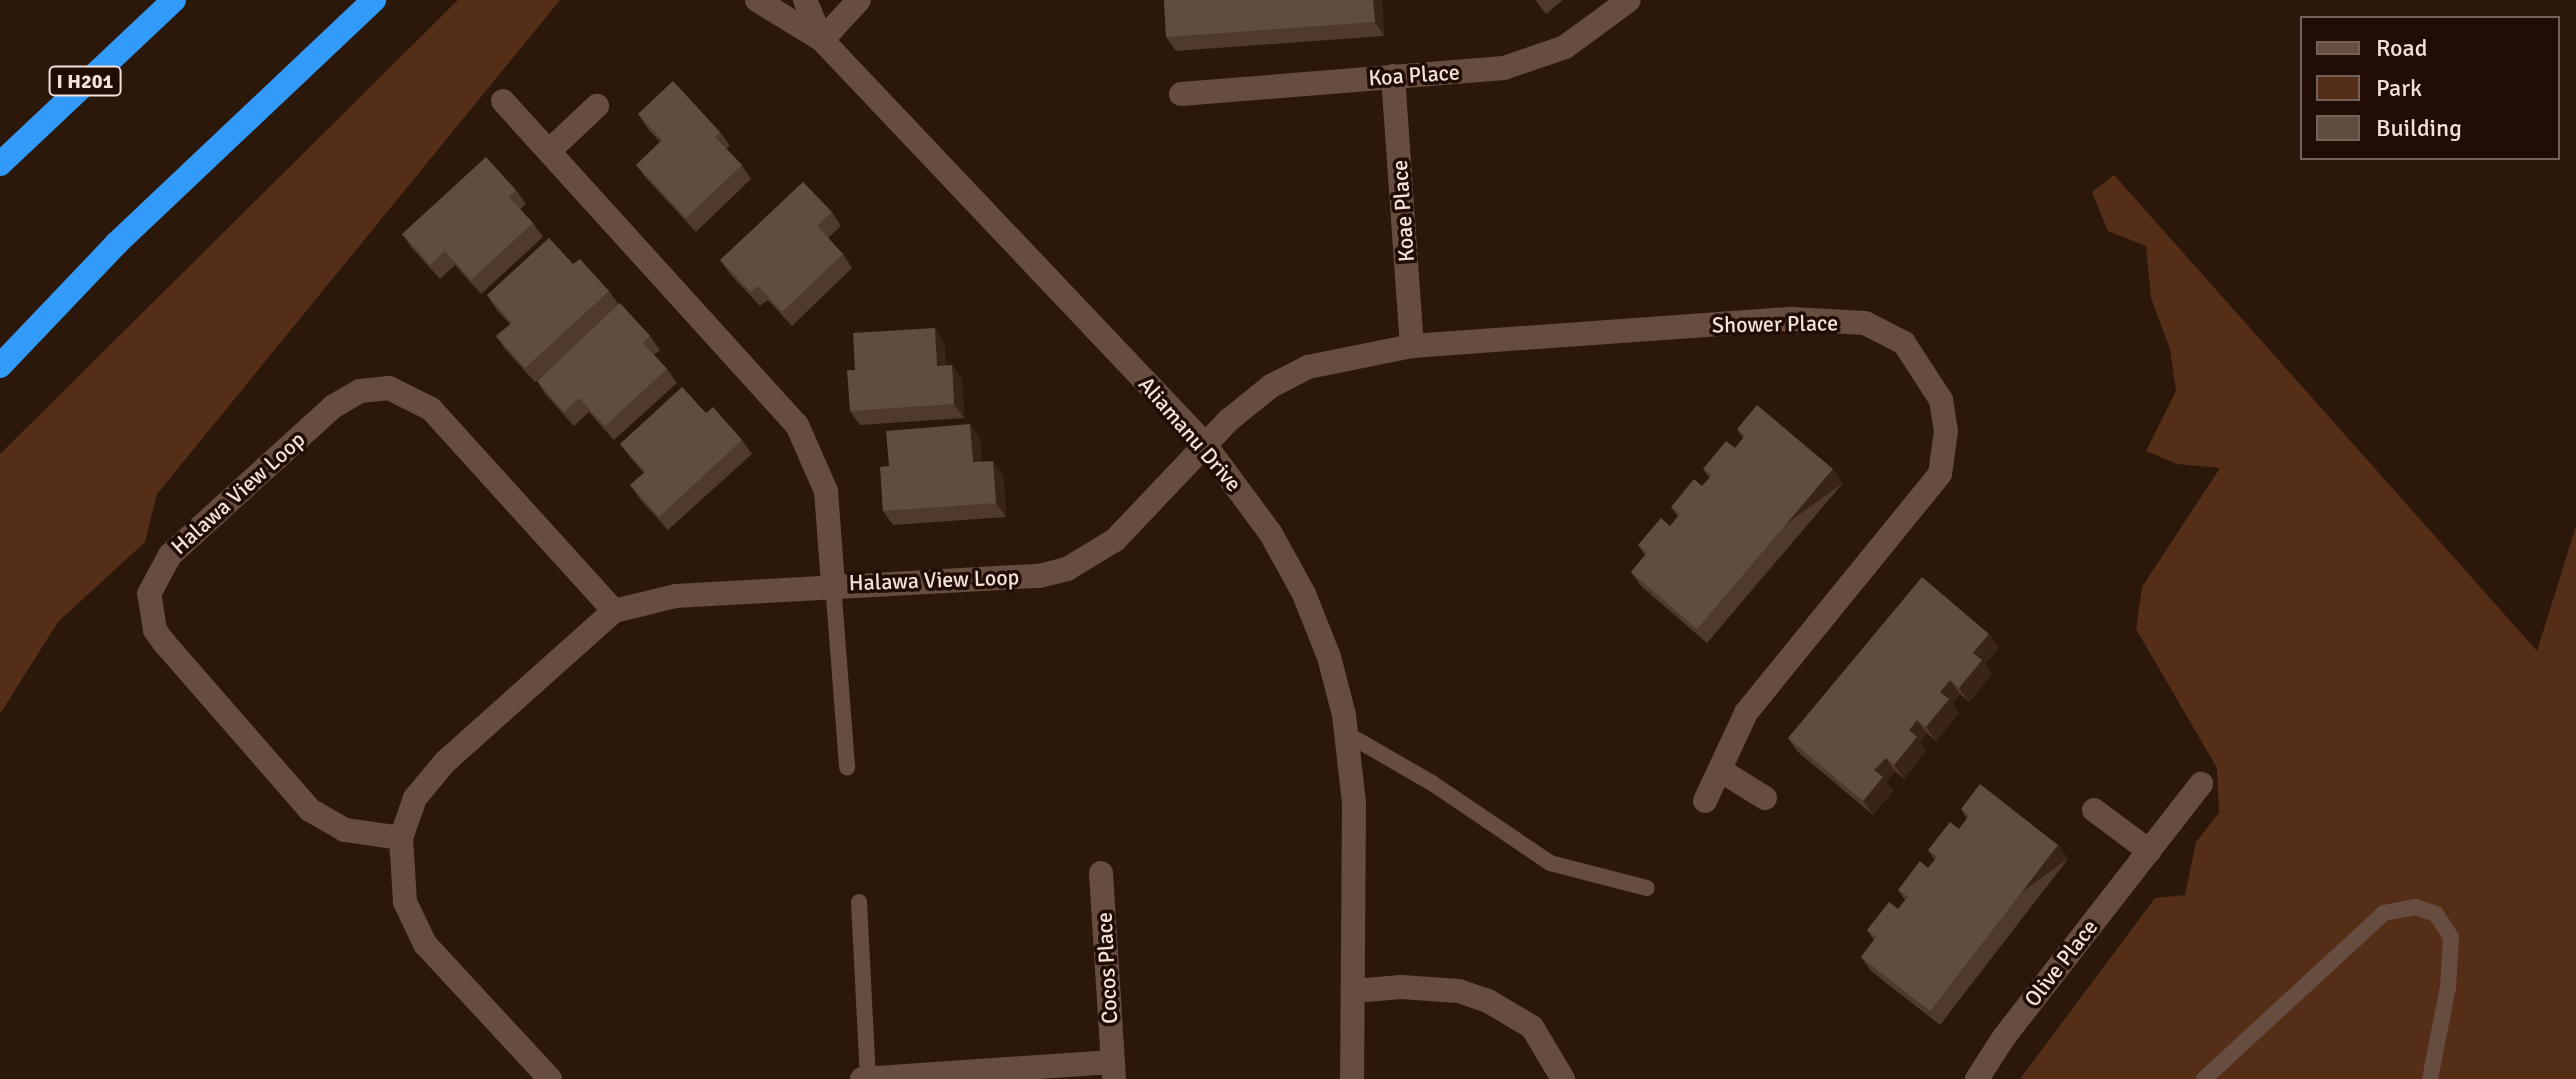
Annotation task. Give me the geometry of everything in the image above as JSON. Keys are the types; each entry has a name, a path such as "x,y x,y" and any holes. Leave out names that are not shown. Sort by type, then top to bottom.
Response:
{"highway":[{"name":"I H201","path":"0,164 174,0"},
{"path":"0,366 117,243 374,0"}],"street":[{"path":"757,0 822,40"},
{"path":"805,0 822,40"},
{"path":"822,40 859,0"},
{"name":"Koa Place","path":"1181,94 1504,68 1565,47 1629,0"},
{"name":"Aliamanu Drive","path":"822,40 1203,442 1271,534 1304,594 1329,657 1347,734 1354,803 1352,1079"},
{"name":"Koae Place","path":"1393,76 1412,346"},
{"path":"503,101 797,425 826,491 833,584"},
{"path":"549,151 597,106"},
{"name":"Shower Place","path":"1203,442 1271,386 1308,367 1412,346 1792,319 1865,323 1904,343 1925,370 1941,400 1946,431 1940,474 1746,713 1705,801"},
{"name":"Halawa View Loop","path":"401,838 345,830 321,818 165,644 155,630 149,594 170,555 334,406 360,391 389,388 431,409 614,611"},
{"name":"Halawa View Loop","path":"550,1079 440,962 413,924 401,879 401,838 415,798 445,762 614,611 676,596 833,584 1039,576 1067,569 1115,540 1203,442"},
{"path":"1720,770 1765,798"},
{"name":"Olive Place","path":"1977,1079 2004,1037 2201,784"},
{"path":"2094,810 2149,851"},
{"name":"Cocos Place","path":"865,1079 1113,1071 1101,873"},
{"path":"1354,991 1401,987 1459,991 1488,1001 1532,1027 1563,1079"}],"lane":[{"path":"833,584 847,767"},
{"path":"1347,734 1432,783 1550,863 1647,888"},
{"path":"859,902 865,1079"},
{"path":"2204,1079 2384,913 2415,907 2436,914 2451,937 2448,987 2430,1079"}],"green space":[{"path":"458,0 560,0 157,494 145,542 58,622 0,714 0,454"},
{"path":"2114,175 2537,651 2576,526 2576,1079 2020,1079 2155,898 2185,895 2196,842 2219,813 2217,768 2136,629 2142,587 2220,468 2177,464 2146,451 2176,391 2170,349 2151,298 2146,246 2108,231 2092,192"}],"building":[{"path":"1164,0 1373,0 1375,22 1166,37"},
{"path":"673,81 720,132 715,137 742,165 686,218 636,165 662,140 638,114"},
{"path":"486,157 516,190 509,197 533,223 471,280 445,251 430,265 402,234"},
{"path":"803,182 832,212 817,226 843,254 782,312 758,286 751,292 720,260"},
{"path":"549,238 573,264 580,259 609,291 525,368 496,336 512,323 487,295"},
{"path":"620,303 650,336 643,343 667,369 605,426 579,398 564,412 537,381"},
{"path":"935,328 937,366 952,365 954,404 850,411 847,370 855,370 853,333"},
{"path":"682,387 706,413 713,407 742,440 659,517 630,485 645,472 620,444"},
{"path":"1757,405 1833,469 1697,629 1631,572 1647,553 1638,545 1661,518 1670,526 1680,514 1671,507 1694,479 1702,486 1712,475 1703,469 1726,441 1735,448 1745,436 1737,429"},
{"path":"970,424 973,462 993,461 996,503 883,511 880,467 889,466 886,431"},
{"path":"1922,577 1989,634 1973,653 1982,660 1959,688 1950,680 1940,692 1949,699 1926,727 1917,720 1909,730 1917,737 1894,765 1886,758 1874,770 1883,777 1863,801 1788,738"},
{"path":"1980,784 2058,845 1930,1011 1861,957 1876,937 1867,930 1889,902 1898,909 1908,897 1898,890 1920,861 1928,868 1937,857 1928,850 1950,822 1959,829 1969,816 1961,809"}]}
